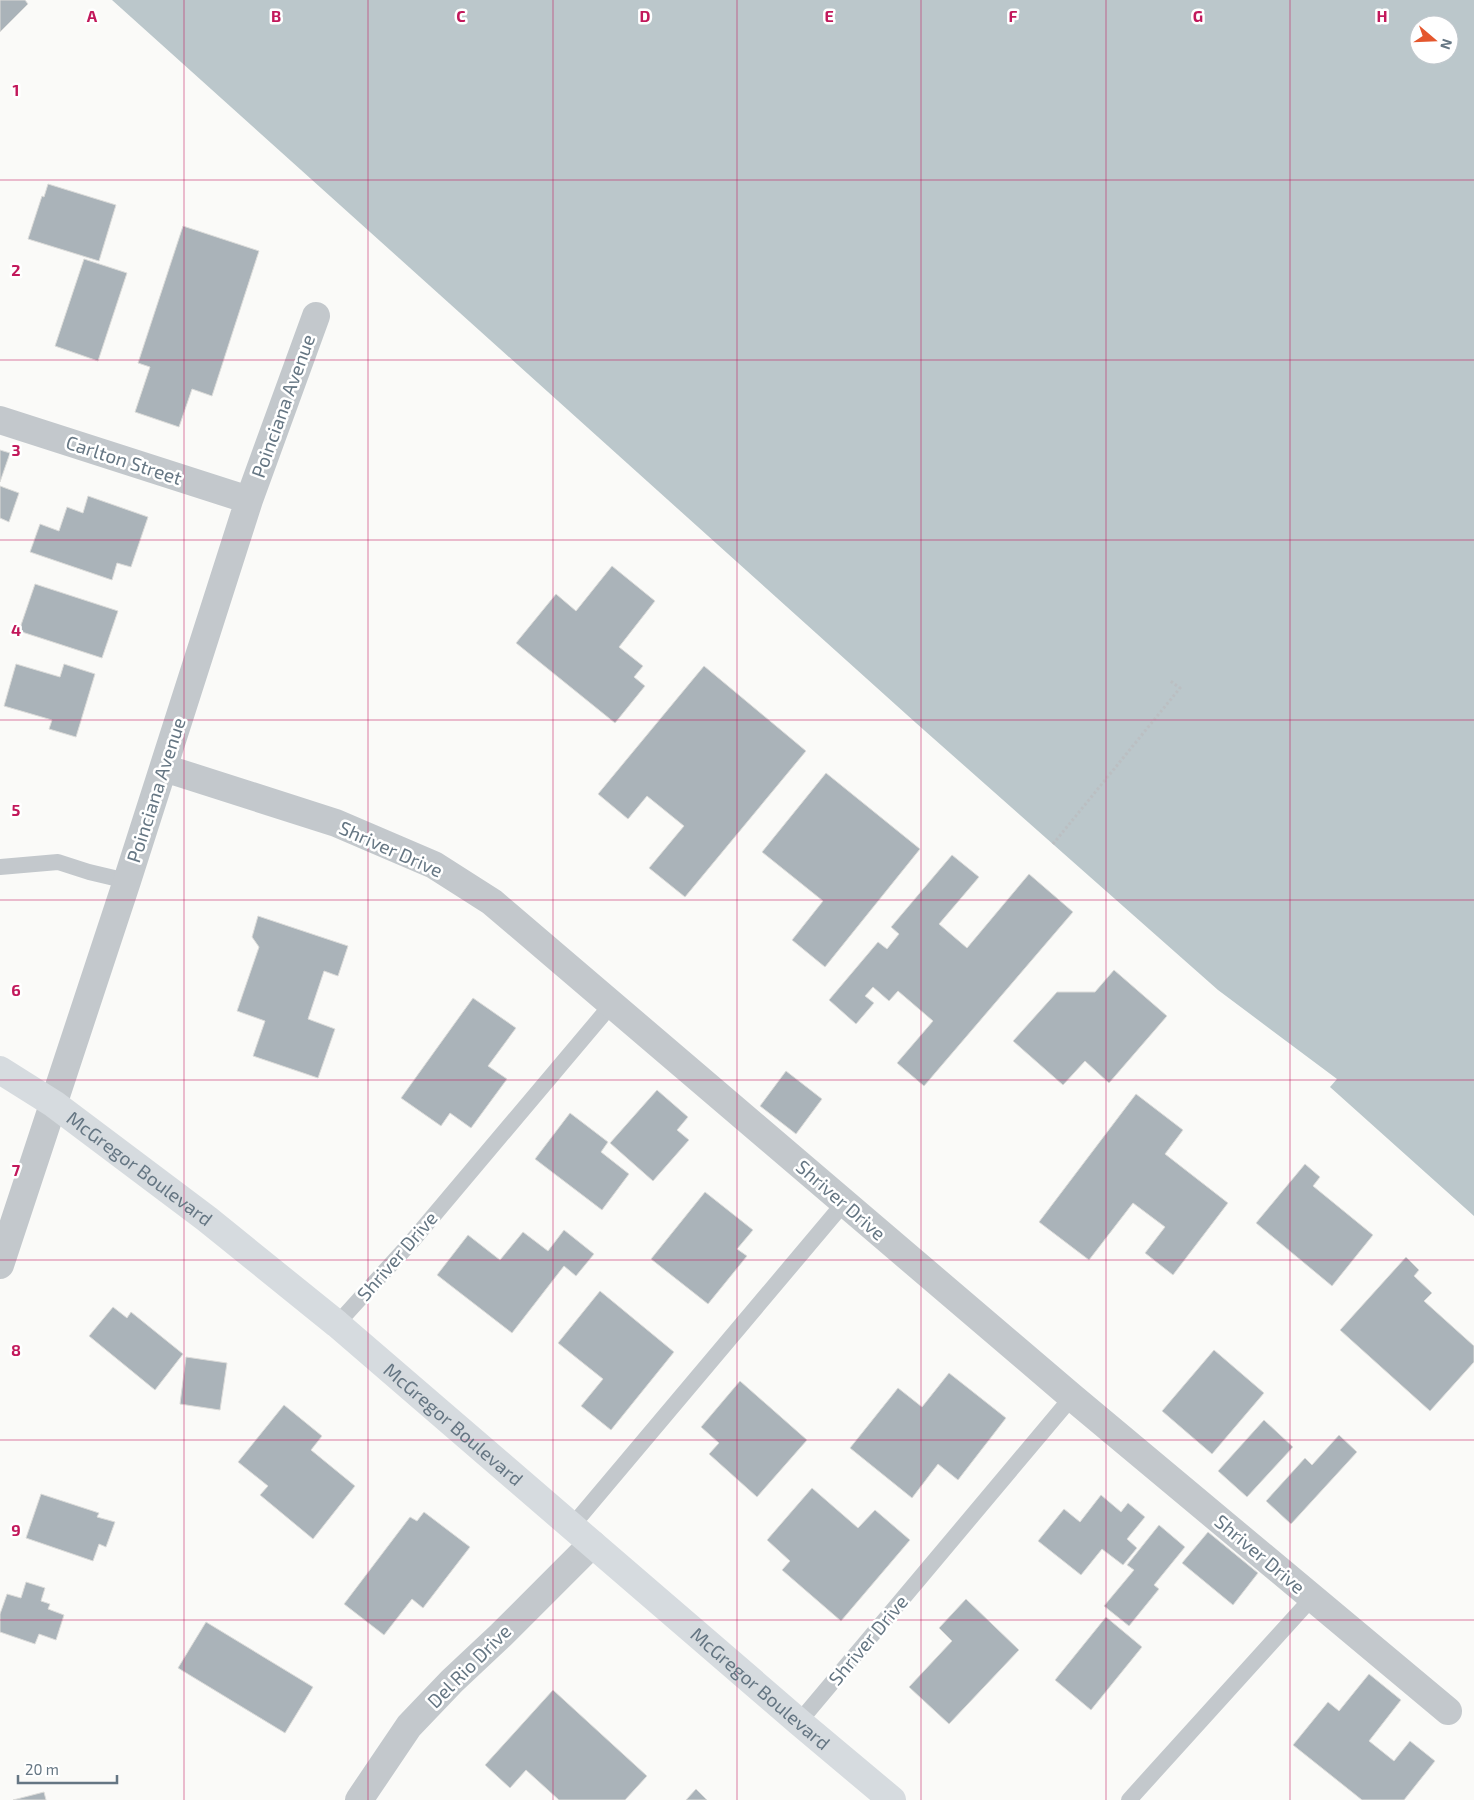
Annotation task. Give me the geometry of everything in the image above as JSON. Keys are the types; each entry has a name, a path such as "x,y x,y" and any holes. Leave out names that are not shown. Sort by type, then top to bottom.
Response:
{"main road":[{"name":"McGregor Boulevard","path":"0,1070 54,1104 208,1219 337,1324 798,1722 892,1800"}],"street":[{"name":"Poinciana Avenue","path":"0,1265 164,768 249,500 316,316"},
{"name":"Carlton Street","path":"0,420 249,500"},
{"name":"Shriver Drive","path":"164,768 336,823 434,865 492,902 1072,1396 1448,1711"},
{"name":"Del Rio Drive","path":"359,1800 409,1726 452,1681 592,1544"}],"lane":[{"path":"0,867 58,862 127,881"},
{"name":"Shriver Drive","path":"337,1324 413,1240 612,1004"},
{"path":"572,1526 844,1203"},
{"name":"Shriver Drive","path":"798,1722 1072,1396"},
{"path":"1129,1800 1312,1598"}],"path":[{"path":"1053,844 1180,688 1169,680"}],"shaded area":[{"path":"112,0 1474,0 1474,1216 1330,1087 1337,1079 1218,990 916,723"}],"building":[{"path":"0,0 25,0 28,4 0,32"},
{"path":"48,184 116,205 99,261 28,239 42,196 44,197"},
{"path":"183,226 259,251 212,396 192,389 179,427 135,412 150,367 138,363"},
{"path":"84,259 127,273 98,361 55,346"},
{"path":"0,450 10,453 0,482"},
{"path":"0,486 19,493 9,522 0,518"},
{"path":"88,496 148,517 131,567 117,563 112,580 30,552 40,524 59,531 67,507 83,513"},
{"path":"612,566 655,601 619,647 643,666 634,677 645,686 615,723 516,643 556,594 576,611"},
{"path":"35,584 118,611 102,658 19,631"},
{"path":"16,664 60,677 64,664 95,674 76,737 49,729 52,720 4,706"},
{"path":"704,666 806,751 685,897 649,868 684,826 647,796 628,819 598,794"},
{"path":"826,773 920,849 825,967 792,940 823,901 762,852"},
{"path":"952,855 979,877 939,924 967,948 1029,874 1073,912 924,1086 897,1063 933,1021 898,991 889,1001 873,987 865,996 874,1003 856,1024 829,1000 878,942 887,949 899,934 891,927"},
{"path":"258,916 348,946 338,976 324,971 308,1019 335,1029 318,1078 253,1056 265,1021 237,1011 259,947 252,937"},
{"path":"1114,970 1167,1016 1109,1083 1085,1061 1063,1085 1013,1041 1057,992 1095,992"},
{"path":"473,998 516,1028 488,1066 507,1079 471,1128 450,1113 441,1126 401,1098"},
{"path":"786,1071 822,1099 796,1134 760,1106"},
{"path":"657,1090 688,1117 677,1130 689,1140 653,1181 610,1143"},
{"path":"1136,1094 1183,1130 1165,1154 1228,1203 1173,1275 1145,1253 1165,1227 1133,1203 1089,1260 1039,1222"},
{"path":"570,1113 608,1142 601,1152 629,1174 602,1210 535,1159"},
{"path":"1305,1164 1320,1177 1313,1186 1373,1235 1332,1286 1256,1223"},
{"path":"705,1192 753,1230 737,1249 747,1256 708,1304 651,1259"},
{"path":"564,1230 594,1254 576,1276 564,1266 512,1333 437,1275 468,1235 500,1260 523,1232 548,1251"},
{"path":"1406,1257 1419,1270 1414,1276 1432,1293 1424,1301 1474,1346 1474,1362 1430,1411 1340,1330"},
{"path":"600,1291 674,1352 611,1430 581,1406 603,1379 558,1343"},
{"path":"113,1307 127,1318 131,1312 183,1354 155,1390 89,1336"},
{"path":"1214,1350 1264,1393 1212,1454 1162,1411"},
{"path":"186,1357 227,1363 220,1410 180,1404"},
{"path":"949,1373 1006,1418 958,1480 938,1464 912,1498 850,1448 898,1388 922,1407"},
{"path":"740,1381 807,1440 757,1497 709,1454 719,1443 701,1427"},
{"path":"284,1405 322,1436 311,1450 355,1486 313,1539 260,1495 268,1486 238,1462"},
{"path":"1264,1420 1293,1447 1247,1497 1218,1471"},
{"path":"1339,1435 1357,1452 1291,1524 1266,1501 1305,1458 1312,1465"},
{"path":"812,1488 858,1528 875,1510 910,1540 841,1621 782,1570 790,1561 767,1540"},
{"path":"41,1494 99,1513 97,1517 115,1522 106,1547 99,1544 93,1561 26,1538"},
{"path":"1101,1495 1121,1512 1128,1503 1145,1517 1127,1539 1137,1548 1123,1565 1102,1549 1081,1575 1038,1541 1064,1509 1080,1522"},
{"path":"424,1512 470,1547 423,1608 412,1599 384,1635 344,1604 410,1517 417,1521"},
{"path":"1159,1525 1185,1547 1154,1585 1159,1589 1129,1626 1104,1606 1134,1570 1127,1565"},
{"path":"1208,1532 1258,1573 1233,1605 1182,1563"},
{"path":"26,1582 45,1588 41,1601 50,1604 48,1609 64,1615 56,1640 39,1634 35,1644 0,1632 0,1614 7,1594 21,1598"},
{"path":"966,1599 1019,1650 949,1724 909,1687 952,1641 939,1628"},
{"path":"1106,1617 1142,1647 1091,1710 1055,1680"},
{"path":"206,1622 313,1687 285,1733 178,1668"},
{"path":"1369,1674 1401,1700 1369,1741 1394,1761 1410,1741 1435,1761 1404,1800 1362,1800 1293,1745 1328,1702 1339,1711"},
{"path":"553,1690 647,1776 625,1800 559,1800 526,1770 510,1788 485,1765"},
{"path":"696,1789 707,1800 686,1800"},
{"path":"44,1792 46,1800 13,1800"}]}
